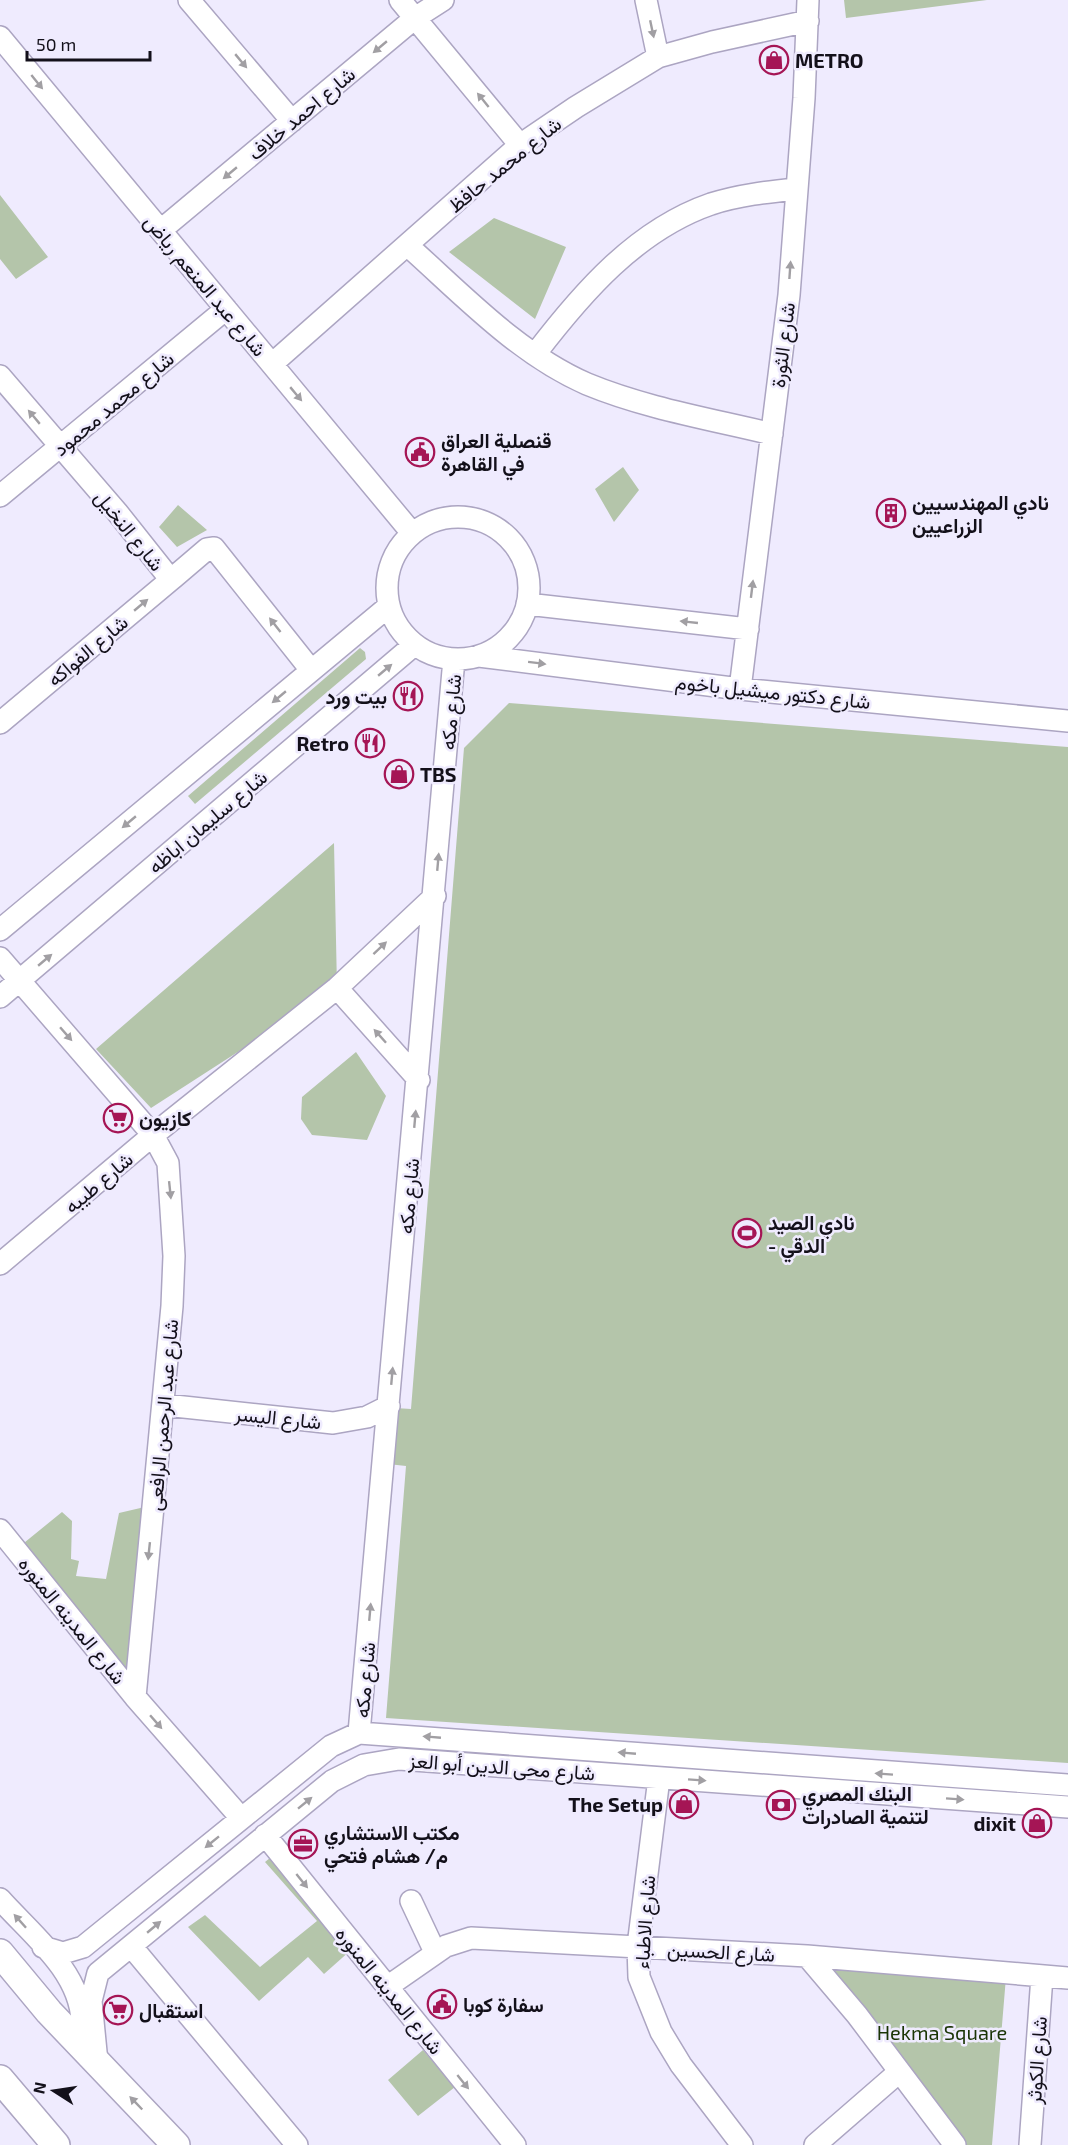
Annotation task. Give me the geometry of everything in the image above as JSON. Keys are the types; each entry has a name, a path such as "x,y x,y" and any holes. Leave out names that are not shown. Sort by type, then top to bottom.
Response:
{"main road":[{"path":"0,1953 78,2042 176,2145"},
{"path":"3,2085 56,2145"}],"street":[{"path":"189,0 292,121"},
{"path":"400,0 520,146"},
{"name":"شارع احمد خلاف","path":"161,230 415,18 443,0"},
{"path":"646,0 658,57"},
{"name":"شارع الثورة","path":"740,689 789,295 808,0"},
{"name":"شارع محمد حافظ","path":"272,364 520,146 576,107 658,57 712,42 808,21"},
{"name":"شارع عبد المنعم رياض","path":"0,37 411,533"},
{"path":"536,354 586,290 619,260 665,226 710,205 751,194 796,189"},
{"path":"407,245 491,321 536,354 585,383 629,399 772,434"},
{"name":"شارع محمد محمود","path":"0,496 226,309"},
{"name":"شارع النخيل","path":"0,376 166,575 173,578 207,549 217,550 312,670"},
{"path":"467,516 486,522 503,532 517,547 525,565 529,585 527,604 515,631 505,642 479,656 454,659 427,652 414,645 403,634 389,606 387,590 390,567 401,545 411,533 428,522 447,517 467,516"},
{"name":"شارع الفواكه","path":"0,723 173,578"},
{"path":"527,604 747,629"},
{"path":"0,930 389,606"},
{"name":"شارع سليمان اباظه","path":"0,998 414,645"},
{"name":"شارع دكتور ميشيل باخوم","path":"479,656 740,689 1068,721"},
{"name":"شارع مكه","path":"359,1732 419,1080 454,659"},
{"name":"شارع طيبه","path":"0,1264 153,1135 337,988 435,896"},
{"name":"شارع عبد الرحمن الرافعى","path":"0,958 153,1135 168,1163 172,1203 172,1306 165,1405 135,1697"},
{"path":"337,988 419,1080"},
{"name":"شارع اليسر","path":"165,1405 333,1423 367,1417 389,1406"},
{"name":"شارع المدينه المنوره","path":"0,1530 135,1697 241,1818"},
{"path":"43,1947 63,1953 83,1947 331,1746 359,1732"},
{"name":"شارع محى الدين أبو العز","path":"359,1732 1068,1785"},
{"name":"شارع محى الدين أبو العز","path":"98,1973 332,1781 364,1765 381,1761 399,1759 1068,1807"},
{"name":"شارع الاطباء","path":"659,1778 638,1946 639,1977 661,2032 681,2066 742,2145"},
{"name":"شارع المدينه المنوره","path":"265,1835 514,2145"},
{"path":"0,1899 43,1947 76,1990 82,2020 78,2042"},
{"path":"411,1901 435,1952"},
{"name":"شارع الحسين","path":"387,1987 435,1952 454,1942 471,1938 807,1956 1068,1977"},
{"path":"131,1946 297,2145"},
{"path":"83,1947 81,1962 91,1972 98,1973 91,2001 97,2062"},
{"path":"807,1956 857,2015 955,2145"},
{"name":"شارع الكوثر","path":"1030,2145 1042,1976"},
{"path":"815,2145 899,2072"}],"green space":[{"path":"844,0 987,0 846,18"},
{"path":"0,195 48,257 16,279 0,259"},
{"path":"494,218 566,247 535,319 449,252"},
{"path":"623,467 639,490 614,522 595,489"},
{"path":"178,505 207,530 177,547 159,527"},
{"path":"360,648 365,652 366,659 195,804 188,796"},
{"name":"نادي الصيد - الدقي","path":"509,703 1068,747 1068,1763 386,1718 406,1466 388,1464 395,1408 411,1409 464,748"},
{"path":"334,843 337,988 151,1108 96,1049"},
{"path":"356,1052 386,1096 367,1140 312,1135 301,1119 302,1097"},
{"path":"149,1506 129,1687 19,1547 62,1512 72,1521 71,1559 79,1561 76,1576 106,1579 119,1513"},
{"path":"276,1853 351,1950 324,1974 308,1957 259,2001 188,1927 205,1915 260,1967 317,1921 265,1862"},
{"name":"Hekma Square","path":"799,1963 1006,1977 992,2145 955,2145"},
{"path":"423,2050 455,2087 418,2116 388,2080"}],"place":[{"name":"METRO","path":"774,60"},
{"name":"قنصلية العراق في القاهرة","path":"420,452"},
{"name":"نادي المهندسيين الزراعيين","path":"891,513"},
{"name":"بيت ورد","path":"408,696"},
{"name":"Retro","path":"370,743"},
{"name":"TBS","path":"399,774"},
{"name":"كازيون","path":"118,1118"},
{"name":"نادي الصيد - الدقي","path":"747,1233"},
{"name":"The Setup","path":"684,1804"},
{"name":"البنك المصري لتنمية الصادرات","path":"781,1805"},
{"name":"dixit","path":"1037,1823"},
{"name":"مكتب الاستشاري م/ هشام فتحي","path":"303,1844"},
{"name":"سفارة كوبا","path":"442,2004"},
{"name":"استقبال","path":"118,2010"}]}
